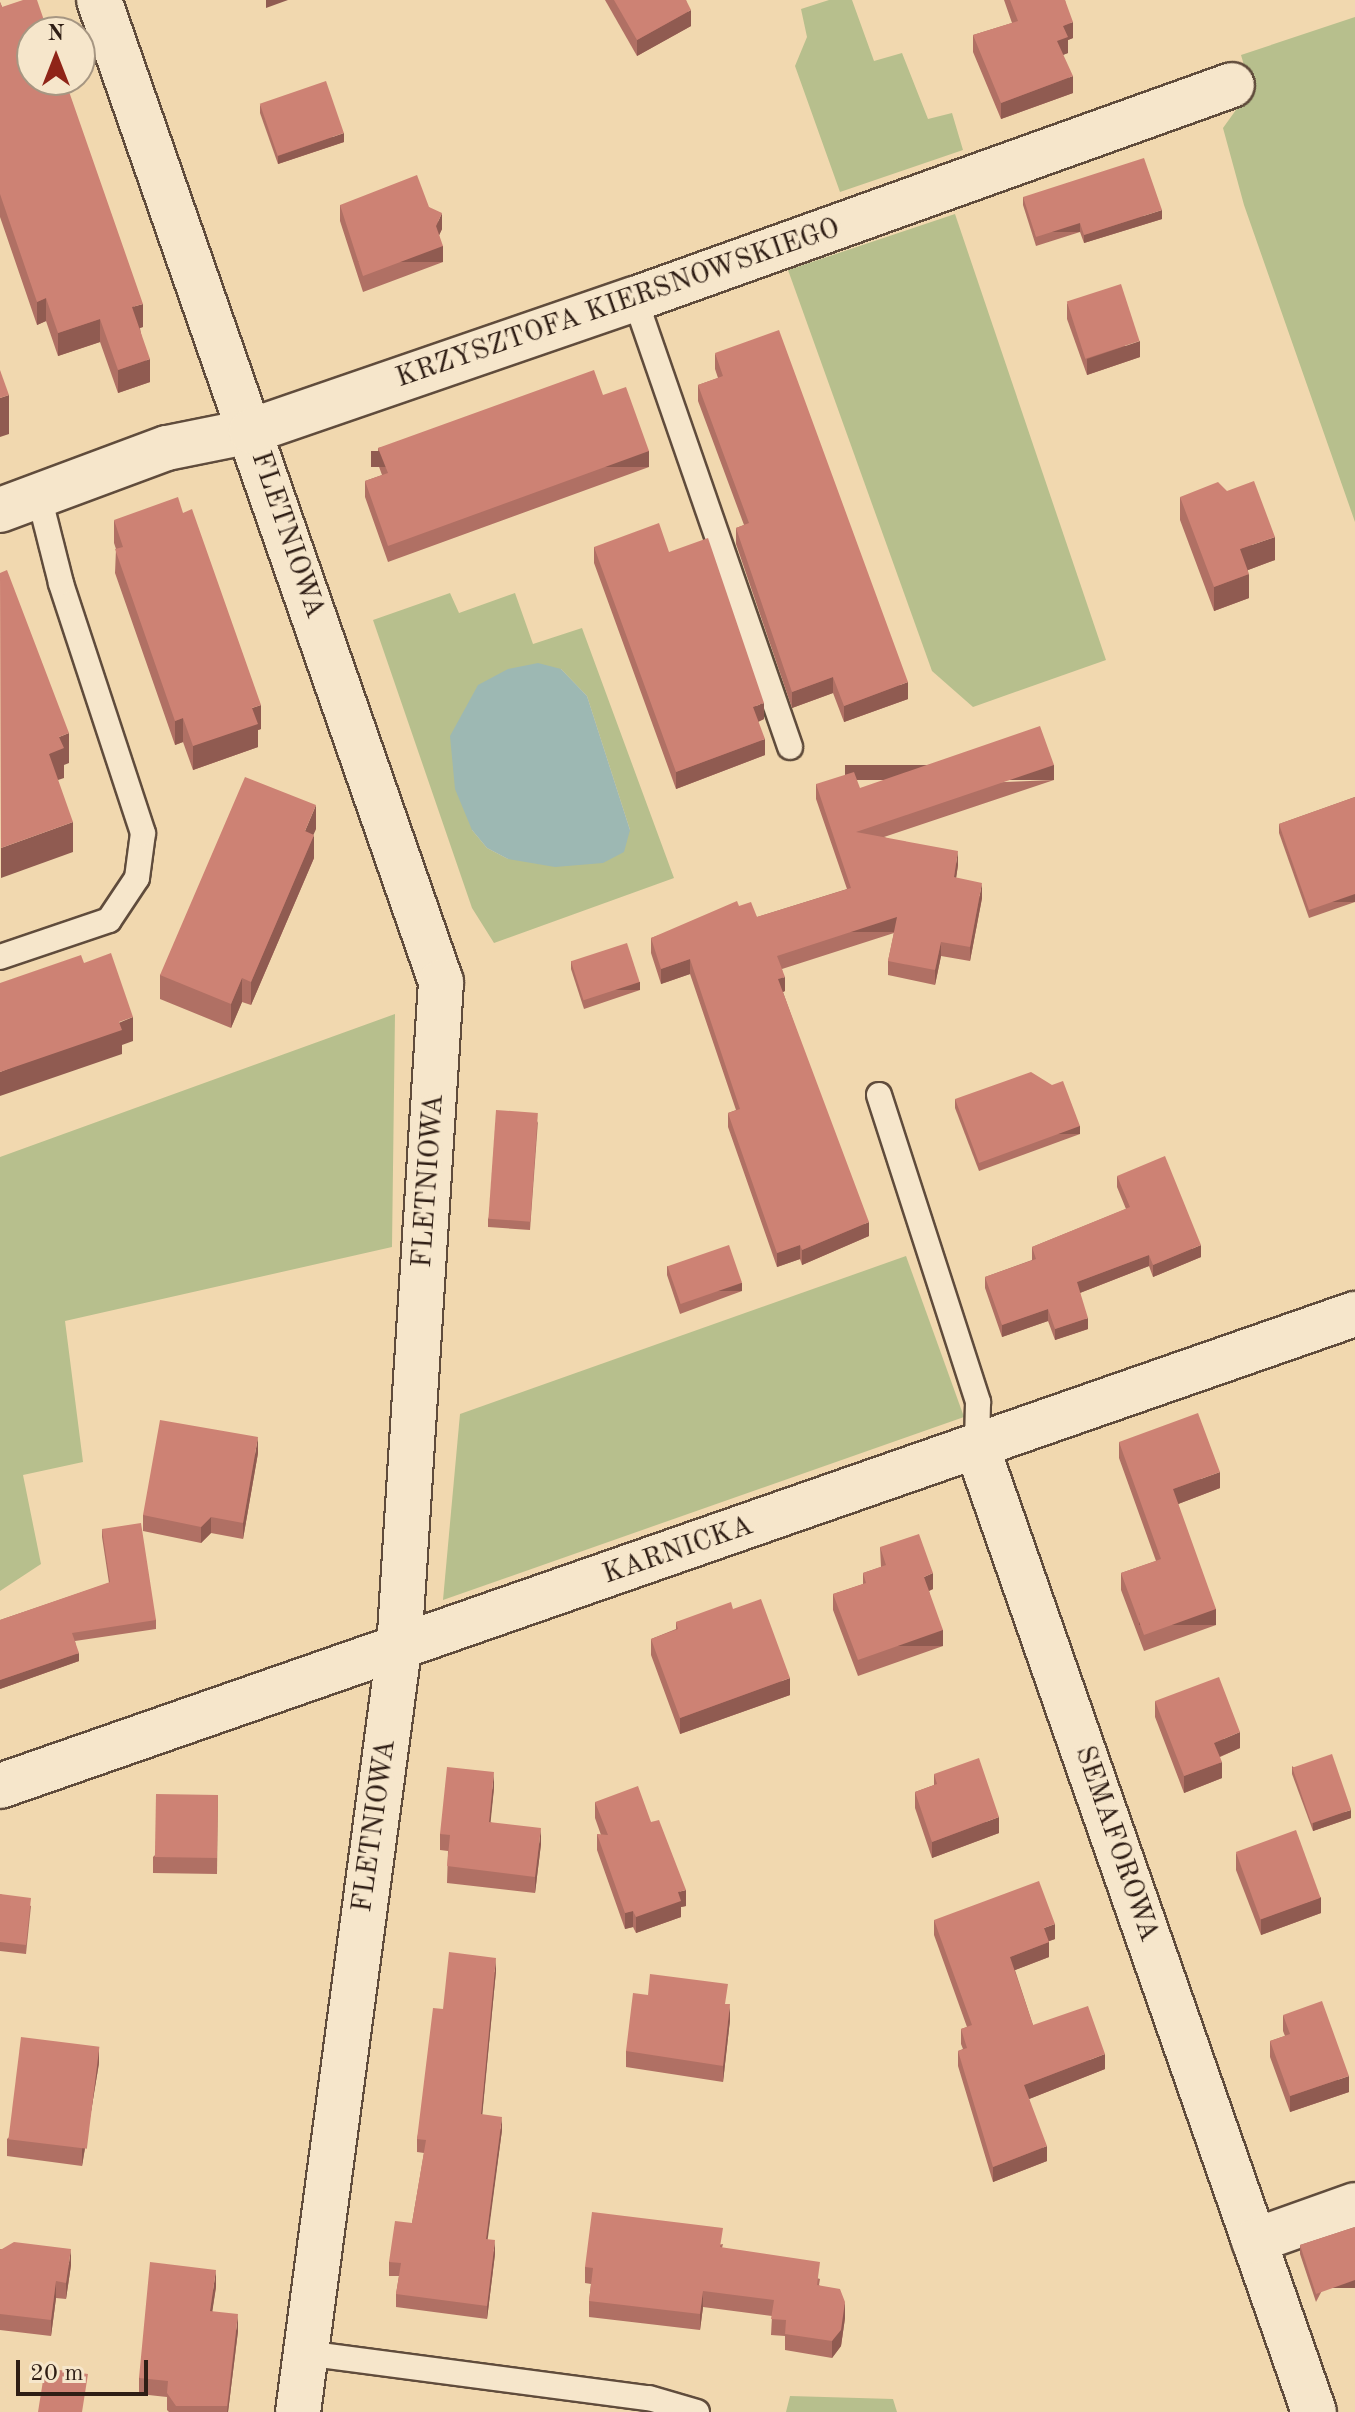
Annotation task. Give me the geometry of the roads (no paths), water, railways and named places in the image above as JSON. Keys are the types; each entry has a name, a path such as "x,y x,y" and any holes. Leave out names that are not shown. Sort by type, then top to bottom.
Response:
{"street":[{"name":"FLETNIOWA","path":"99,0 441,982 399,1649 298,2412"},
{"name":"KRZYSZTOFA KIERSNOWSKIEGO","path":"19,503 167,448 251,431 635,299 1232,85"},
{"name":"KARNICKA","path":"0,1786 1355,1314"},
{"name":"SEMAFOROWA","path":"977,1447 1314,2412"},
{"path":"1254,2241 1355,2205"}],"lane":[{"path":"635,299 790,747"},
{"path":"0,957 109,920 137,878 143,833 61,583 19,503"},
{"path":"879,1095 978,1402 977,1447"},
{"path":"305,2353 649,2398 697,2412"}],"water":[{"path":"538,663 561,669 587,696 630,830 624,852 603,863 555,867 508,859 487,848 472,830 455,789 450,736 478,685 508,669"}]}
